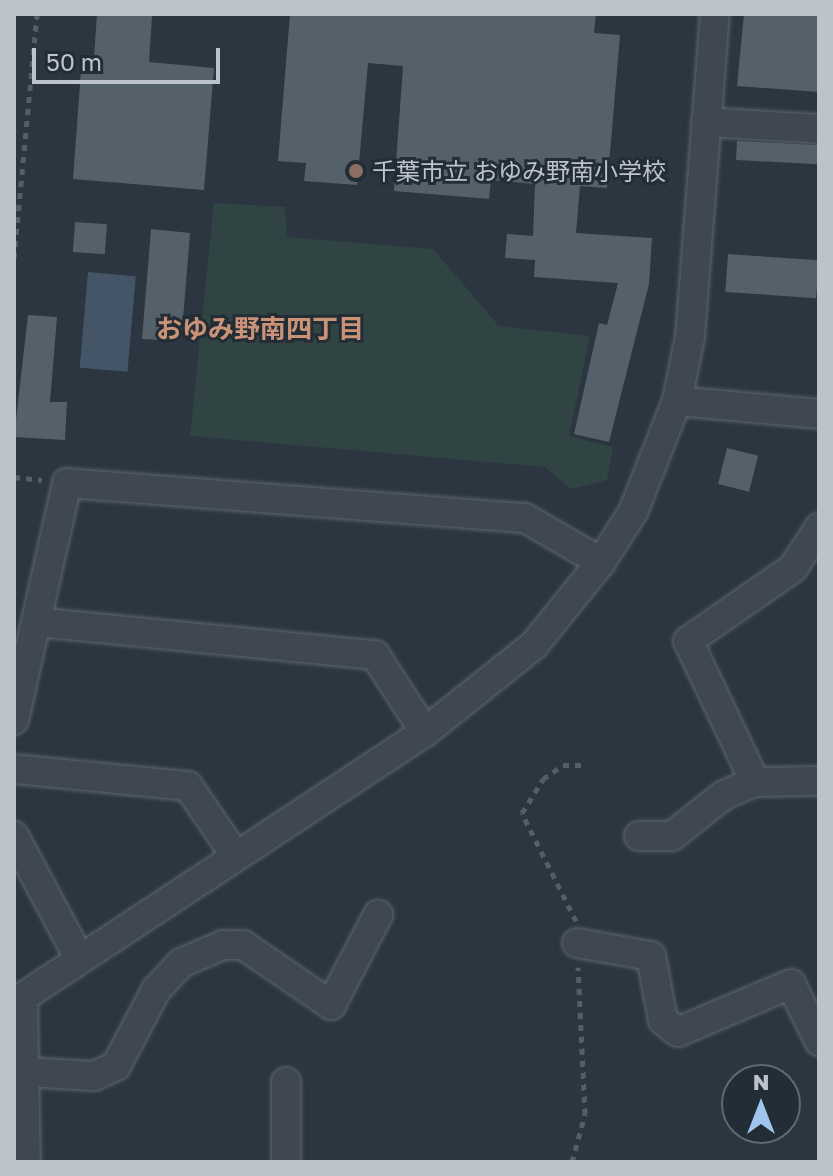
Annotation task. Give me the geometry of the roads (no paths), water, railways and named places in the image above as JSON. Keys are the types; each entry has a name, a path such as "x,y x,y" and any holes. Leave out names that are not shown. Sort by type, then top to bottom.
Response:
{"street":[{"path":"26,1162 25,1072 18,1000 78,956 425,732 534,645 601,562 633,512 677,401 690,337 715,14"},
{"path":"706,122 819,129"},
{"path":"677,401 819,414"},
{"path":"14,720 67,483 525,518 601,562"},
{"path":"755,782 688,641 793,568 819,528"},
{"path":"36,622 375,655 425,732"},
{"path":"14,769 188,786 235,855"},
{"path":"639,836 672,836 724,795 755,782 819,781"},
{"path":"14,836 78,956"},
{"path":"25,1072 94,1076 116,1066 156,990 181,963 223,945 243,945 331,1005 378,915"},
{"path":"577,943 651,956 663,1020 678,1032 791,984 819,1041"},
{"path":"286,1082 286,1162"}],"water":[{"path":"88,272 136,276 127,372 80,368"}],"place":[{"name":"千葉市立 おゆみ野南小学校","path":"356,171"}],"district":[{"name":"おゆみ野南四丁目","path":"260,329"}]}
